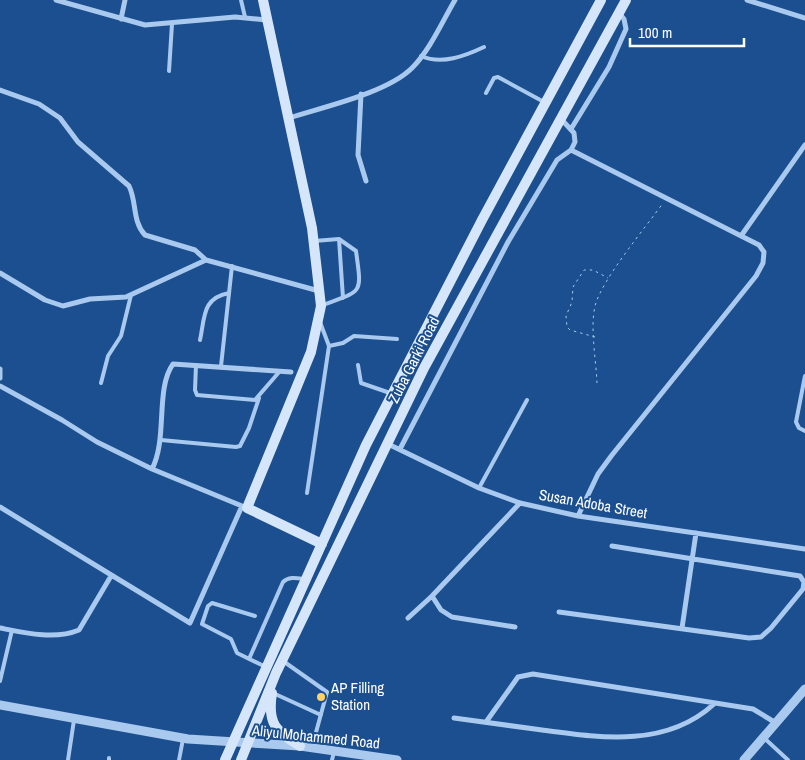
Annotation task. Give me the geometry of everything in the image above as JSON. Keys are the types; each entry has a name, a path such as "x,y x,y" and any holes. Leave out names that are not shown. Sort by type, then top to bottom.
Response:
{"main road":[{"path":"264,0 314,241 321,306 311,352 244,507 322,544"},
{"name":"Zuba Garki Road","path":"225,760 366,445 602,0"},
{"name":"Zuba Garki Road","path":"241,760 276,673 424,368 562,120 626,0"},
{"path":"276,673 270,707 274,726 280,733 300,746"}],"street":[{"path":"56,0 146,25 245,18 268,20"},
{"path":"121,19 125,0"},
{"path":"289,118 391,83 403,76 421,56 455,0"},
{"path":"747,0 805,18"},
{"path":"571,130 609,67 626,29 624,19 619,14"},
{"path":"0,90 39,104 60,118 78,142 129,186 133,194 136,219 145,235 195,250 206,260 320,291"},
{"path":"361,94 358,155 366,181"},
{"path":"400,449 508,242 557,160 571,150 575,142 574,133 562,120"},
{"path":"741,236 805,145"},
{"path":"571,150 759,244 764,252 762,263 756,276 598,474 578,516"},
{"path":"0,273 45,300 63,306 90,299 131,295 206,260"},
{"path":"152,469 159,457 165,389 170,368 173,364 196,364 291,372"},
{"path":"0,369 0,378"},
{"path":"0,386 62,420 97,442 152,469 244,507 190,623 0,506"},
{"name":"Susan Adoba Street","path":"388,444 479,488 520,503 578,516 696,532 805,550"},
{"path":"408,618 432,596 520,503"},
{"path":"682,628 696,532"},
{"path":"559,612 749,638 761,636 803,588 804,582 800,576 612,546"},
{"path":"0,628 62,634 79,630 111,576"},
{"path":"432,596 441,610 452,617 515,627"},
{"path":"486,722 509,688 518,677 525,674 753,709 776,723"},
{"path":"744,760 805,689"},
{"path":"454,718 598,738 638,737 684,725 701,716 714,704"},
{"name":"Aliyu Mohammed Road","path":"0,705 74,720 183,738 312,747 397,760"},
{"path":"737,760 750,752"}],"lane":[{"path":"241,0 245,18"},
{"path":"169,71 172,24"},
{"path":"421,56 437,61 468,54 484,47"},
{"path":"486,93 492,80 498,77 546,103"},
{"path":"339,239 343,298"},
{"path":"314,241 339,239 356,251 359,270 359,287 355,294 321,306"},
{"path":"221,366 232,266"},
{"path":"200,340 207,305 217,295 229,293"},
{"path":"101,383 108,356 121,336 131,295"},
{"path":"307,493 329,346 318,318"},
{"path":"329,346 343,343 354,336 397,339"},
{"path":"196,364 195,390 197,394 249,401 259,398"},
{"path":"358,365 361,384 392,394"},
{"path":"161,440 240,446 249,428 259,398 280,371"},
{"path":"805,376 796,422 799,428 805,432"},
{"path":"479,488 528,400"},
{"path":"249,659 283,582 286,579 306,579"},
{"path":"255,616 212,603 208,606 202,621 205,627 231,639 237,653 266,667"},
{"path":"0,681 12,630"},
{"path":"282,661 327,692 312,747"},
{"path":"272,692 321,715"},
{"path":"68,760 74,720"},
{"path":"763,737 788,760"},
{"path":"180,760 183,738"},
{"path":"332,760 334,750"}],"path":[{"path":"597,382 596,303 609,279 666,198"},
{"path":"595,337 570,330 567,326 566,316 572,302 573,287 584,270 593,270 609,279"}],"place":[{"name":"AP Filling Station","path":"321,697"}]}
